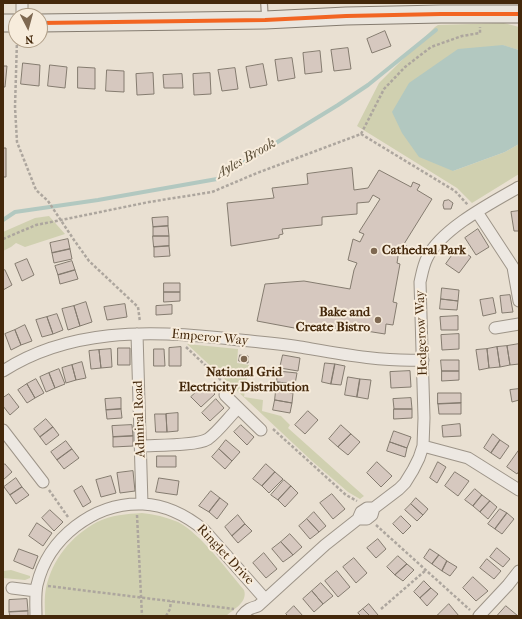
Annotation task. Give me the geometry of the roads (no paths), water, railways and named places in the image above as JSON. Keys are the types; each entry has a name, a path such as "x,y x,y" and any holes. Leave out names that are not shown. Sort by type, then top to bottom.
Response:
{"main road":[{"path":"48,23 265,20 433,12 519,14"}],"street":[{"name":"Hedgerow Way","path":"238,614 249,608 260,607 325,546 358,519 367,519 372,516 374,508 405,483 419,458 423,446 423,360 420,282 427,257 443,237 473,209 519,186"},
{"path":"473,209 514,267 519,301"},
{"path":"495,328 519,324"},
{"name":"Emperor Way","path":"3,371 17,362 57,346 100,336 137,334 190,335 270,343 378,360 423,360"},
{"name":"Admiral Road","path":"137,334 141,446 140,504"},
{"path":"225,395 261,430"},
{"path":"141,446 192,444 204,441 213,435 238,408"},
{"path":"3,430 43,482"},
{"path":"423,446 468,458 518,489"},
{"name":"Ringlet Drive","path":"36,616 36,588 42,571 47,558 65,536 89,516 102,510 124,505 140,504 164,508 181,514 204,530 260,607"},
{"path":"479,616 519,571"},
{"path":"12,588 36,588"}],"lane":[{"path":"264,3 265,20"}],"water":[{"path":"503,45 519,50 519,144 505,152 453,171 419,157 402,133 392,112 409,83 458,49"}],"waterway":[{"name":"Ayles Brook","path":"3,220 15,212 98,200 217,179 368,85 436,30"}],"place":[{"name":"Cathedral Park","path":"374,251"},
{"name":"Bake and Create Bistro","path":"378,320"},
{"name":"National Grid Electricity Distribution","path":"244,359"}]}
